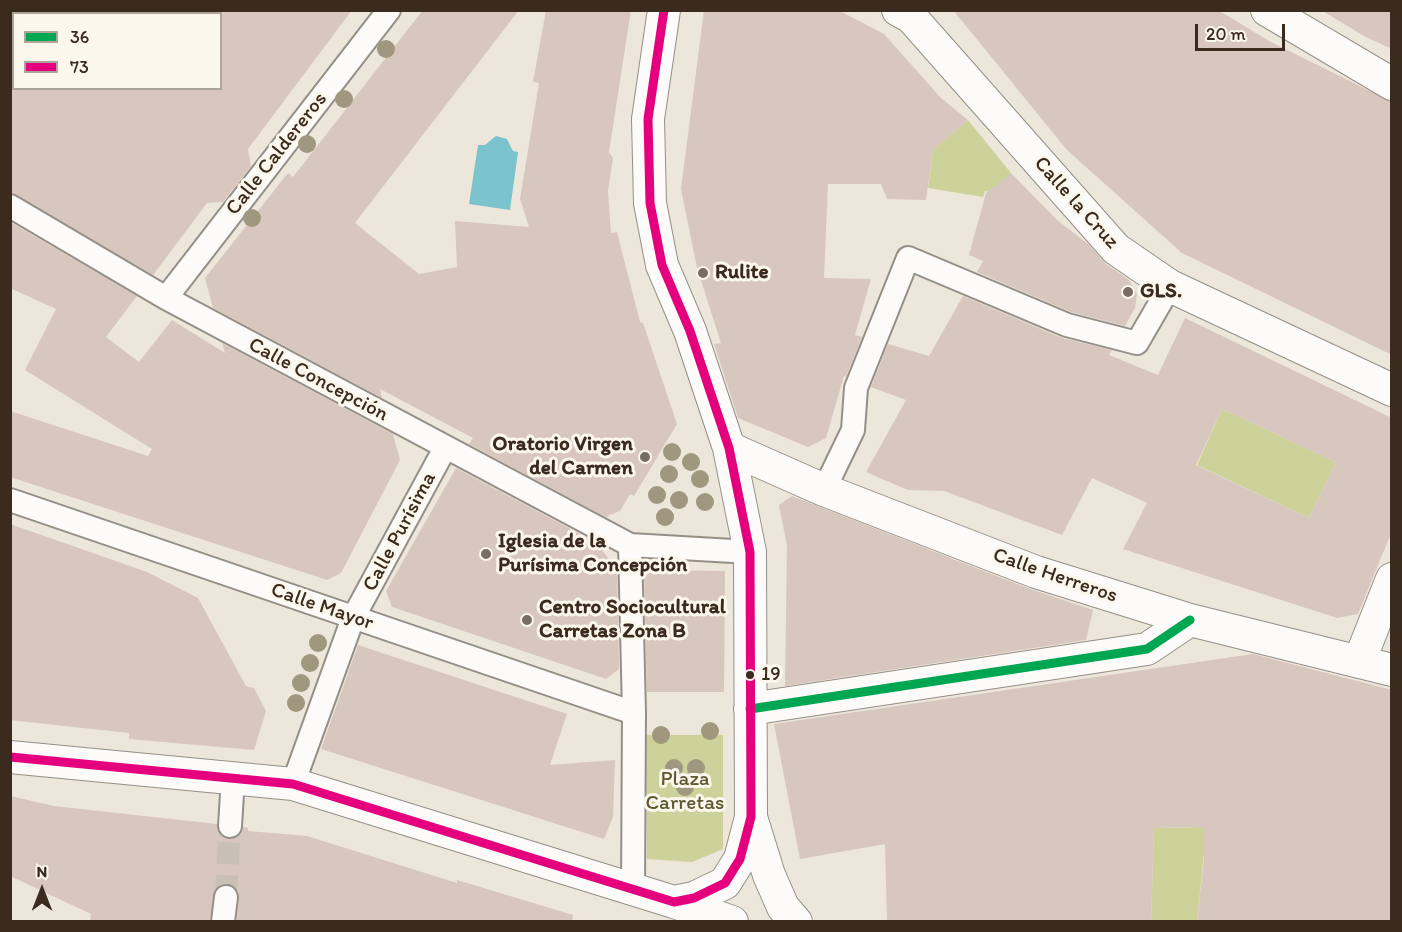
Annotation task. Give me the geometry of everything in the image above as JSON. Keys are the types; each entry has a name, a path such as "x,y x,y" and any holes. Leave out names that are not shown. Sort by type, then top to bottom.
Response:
{"street":[{"name":"Calle Caldereros","path":"166,298 389,10"},
{"path":"664,10 648,119 650,203 662,265 690,331 729,448 750,552 751,817 740,859 725,883 694,898 674,902"},
{"path":"1267,10 1392,84"},
{"name":"Calle la Cruz","path":"909,13 1116,249 1170,286 1392,390"},
{"name":"Calle Concepción","path":"10,206 166,298 445,448 630,544"},
{"path":"824,490 853,430 856,387 908,258 1067,325 1137,343 1170,286"},
{"name":"Calle Purísima","path":"293,784 353,618 445,448"},
{"name":"Calle Herreros","path":"729,448 824,490 1036,573 1190,620 1392,670"},
{"name":"Calle Mayor","path":"10,500 634,713"},
{"path":"633,889 634,713 630,544 750,552"},
{"path":"1359,662 1392,579"},
{"path":"750,709 1147,649 1190,620"},
{"path":"10,757 293,784 732,921"},
{"path":"230,826 233,778"},
{"path":"751,817 769,875 783,906 796,921"},
{"path":"223,921 225,897"}],"green space":[{"path":"968,120 1011,173 994,193 985,191 983,197 928,188 933,150"},
{"path":"1222,409 1336,462 1309,518 1197,465"},
{"name":"Plaza Carretas","path":"646,735 723,735 723,849 692,862 647,859"},
{"path":"1204,827 1205,844 1197,921 1151,922 1154,828"}],"water":[{"path":"496,136 507,139 513,151 518,152 510,210 469,204 478,145 485,145"}],"building":[{"path":"220,10 352,10 248,149 251,166 223,202 207,203 153,275 10,193 10,88 12,90 222,90 222,12"},
{"path":"423,10 519,10 355,223 419,274 457,267 455,221 529,227 520,199 539,83 533,82 546,10 631,10 609,152 613,158 608,191 611,233 617,232 640,322 643,323 677,424 634,496 630,494 620,511 607,518 469,444 473,438 380,389 382,398 213,308 205,278 288,173 293,177"},
{"path":"704,10 838,10 884,34 941,98 968,120 933,150 926,200 887,199 881,184 828,184 824,278 871,279 855,335 862,337 846,377 844,376 826,438 808,447 738,418 714,344 721,343 697,268 681,189"},
{"path":"953,10 1218,10 1269,41 1392,102 1392,355 1182,253 1067,150"},
{"path":"1321,10 1392,10 1392,49 1364,36"},
{"path":"1011,173 1057,220 1088,244 1106,264 1129,280 1137,294 1135,308 1125,326 1071,312 977,272 983,261 969,255 986,193"},
{"path":"10,222 137,296 106,337 139,362 172,320 225,353 222,343 393,434 400,460 341,573 327,580 10,477 10,411 148,456 152,449 25,370 56,309 10,288"},
{"path":"963,296 1062,338 1112,350 1109,355 1158,375 1185,318 1392,418 1392,531 1358,614 1337,618 1123,549 1147,503 1092,478 1062,535 944,491 908,490 866,472 906,400 871,387 888,344 929,356","holes":["1222,409 1336,462 1309,518 1196,465"]},
{"path":"456,468 597,543 617,570 619,669 606,679 392,607 386,591"},
{"path":"792,496 1030,589 1093,610 1086,640 785,686 787,546 779,505"},
{"path":"10,524 147,572 198,598 246,686 254,688 266,711 254,750 129,739 129,733 10,720"},
{"path":"644,570 725,571 724,692 647,692"},
{"path":"358,645 567,714 550,765 615,760 613,817 604,839 321,749"},
{"path":"1253,654 1392,690 1392,921 1197,921 1204,858 1204,827 1154,828 1151,921 887,921 885,844 800,859 774,724"},
{"path":"10,796 54,806 217,824 218,832 229,839 236,838 243,827 248,828 248,831 307,836 457,883 457,880 573,915 572,921 237,921 239,892 227,884 215,889 210,921 90,921 91,914 10,876"}],"tunnel":[{"path":"226,897 230,826"}],"transit line":[{"name":"73","path":"10,757 293,784 674,902 694,898 725,883 740,859 751,817 750,552 729,448 690,331 662,265 650,203 648,119 664,10"},
{"name":"36","path":"750,709 1147,649 1190,620"}],"place":[{"name":"Rulite","path":"703,273"},
{"name":"GLS.","path":"1128,292"},
{"name":"Oratorio Virgen del Carmen","path":"645,457"},
{"name":"Iglesia de la Purísima Concepción","path":"486,554"},
{"name":"Centro Sociocultural Carretas Zona B","path":"527,620"},
{"name":"19","path":"750,675"}]}
